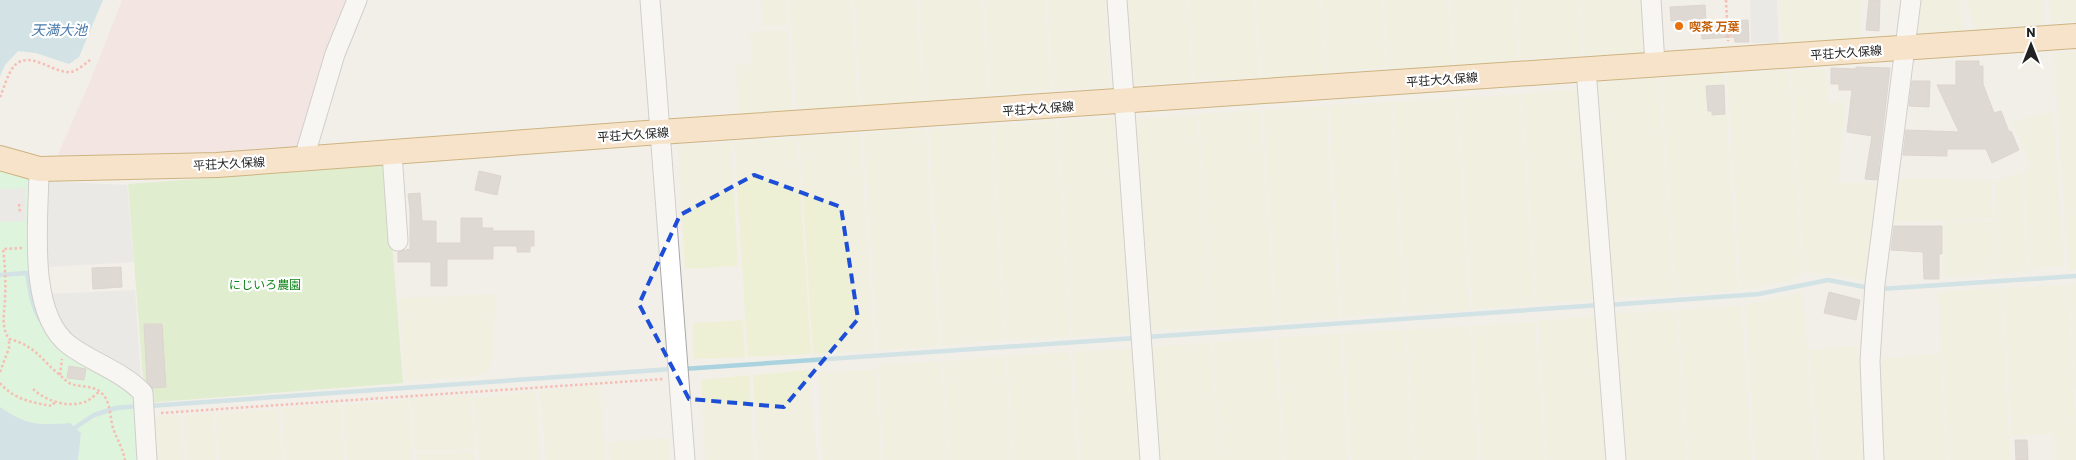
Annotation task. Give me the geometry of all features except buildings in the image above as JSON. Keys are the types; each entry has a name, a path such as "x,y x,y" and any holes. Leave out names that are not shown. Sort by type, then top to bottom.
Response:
{"main road":[{"name":"平荘大久保線","path":"0,158 39,168 217,165 660,132 1125,102 2076,36"}],"street":[{"path":"304,158 335,54 357,0"},
{"path":"650,0 685,460"},
{"path":"1117,0 1150,460"},
{"path":"1651,0 1655,64"},
{"path":"1874,460 1870,361 1875,284 1911,0"},
{"path":"1586,69 1616,460"},
{"path":"392,153 398,242"},
{"path":"39,168 38,280 45,309 52,327 68,344 130,380 143,393 147,460"}],"path":[{"path":"1726,0 1728,60"},
{"path":"0,96 14,66 20,62 33,60 64,72 73,72 90,60"},
{"path":"19,204 20,213"},
{"path":"21,240 22,249 3,249 5,299 2,325 4,333 9,339 32,348 70,384 88,386 100,391 106,399 125,460"},
{"path":"0,372 9,348 9,339"},
{"path":"144,414 679,378"},
{"path":"0,383 9,392 32,403 52,406 55,402"},
{"path":"33,389 41,397 55,402 70,404 87,401 100,391"}],"highlighted area":[{"path":"754,175 841,207 858,319 784,407 689,399 639,304 680,215"}],"shaded area":[{"path":"122,0 346,0 298,150 55,161 91,79"},
{"path":"1750,0 1777,0 1779,43 1751,43"},
{"path":"35,171 62,182 127,185 134,262 33,268"},
{"path":"25,188 26,221 0,222 0,189"},
{"path":"135,290 141,382 75,344 55,323 47,294"}],"green space":[{"path":"761,0 786,0 787,24 763,26"},
{"path":"789,0 851,0 858,106 797,109"},
{"path":"854,0 916,0 923,102 861,106"},
{"path":"919,0 982,0 988,96 925,100"},
{"path":"985,0 1045,0 1051,90 990,94"},
{"path":"1048,0 1105,0 1110,87 1053,90"},
{"path":"1124,0 1187,0 1192,81 1130,85"},
{"path":"1189,0 1254,0 1259,78 1194,80"},
{"path":"1256,0 1320,0 1325,74 1262,78"},
{"path":"1322,0 1382,0 1386,67 1327,73"},
{"path":"1384,0 1448,0 1453,67 1388,68"},
{"path":"1451,0 1514,0 1518,60 1455,66"},
{"path":"1516,0 1578,0 1582,56 1520,59"},
{"path":"1580,0 1645,0 1649,52 1584,56"},
{"path":"1779,0 1862,0 1860,40 1781,45"},
{"path":"1916,0 1960,0 1962,31 1910,34"},
{"path":"1967,0 2044,0 2044,21 2041,24 1974,29"},
{"path":"2049,0 2076,0 2076,21 2051,22"},
{"path":"787,30 793,112 739,115 736,64 752,63 750,32"},
{"path":"2076,51 2076,269 2068,270 2054,53"},
{"path":"1826,69 1828,103 1845,102 1838,183 1881,183 1867,282 1836,274 1804,273 1791,70"},
{"path":"1789,70 1802,272 1792,280 1741,290 1727,74"},
{"path":"1724,74 1738,291 1676,295 1661,78"},
{"path":"1659,78 1674,295 1611,298 1596,82"},
{"path":"1585,89 1600,299 1537,304 1522,94"},
{"path":"1520,94 1535,305 1472,309 1458,98"},
{"path":"1456,98 1469,310 1406,313 1393,102"},
{"path":"1391,102 1404,312 1342,317 1329,105"},
{"path":"1326,106 1339,318 1277,323 1263,110"},
{"path":"1260,110 1275,324 1212,327 1199,114"},
{"path":"2053,111 2064,266 2029,268 2024,172 2031,167 2012,123"},
{"path":"1197,115 1211,328 1147,330 1134,119"},
{"path":"1120,117 1136,333 1072,337 1058,121"},
{"path":"1056,121 1070,337 1006,340 993,125"},
{"path":"991,125 1004,340 942,346 929,129"},
{"path":"926,129 939,346 878,351 863,133"},
{"path":"860,133 875,351 813,354 799,137"},
{"path":"797,138 811,354 748,357 734,142"},
{"path":"731,142 738,266 685,269 678,145"},
{"name":"にじいろ農園","path":"386,165 403,383 145,403 128,184"},
{"path":"0,168 29,176 33,296 57,343 138,399 139,460 78,460 81,433 70,423 34,423 18,418 0,407"},
{"path":"2022,171 2027,273 1998,274 1995,181"},
{"path":"1904,178 1991,180 1993,219 1889,222 1893,189"},
{"path":"1995,221 1997,274 1944,277 1945,222"},
{"path":"2069,284 2076,284 2076,394"},
{"path":"2067,285 2076,423 2076,460 2056,460 2054,433 2012,436 2003,288"},
{"path":"2001,288 2010,460 1949,460 1938,292"},
{"path":"1803,292 1815,460 1755,460 1745,305"},
{"path":"496,294 492,364 487,371 479,376 405,381 399,298"},
{"path":"1741,306 1752,460 1688,460 1678,310"},
{"path":"1676,310 1686,460 1623,460 1613,314"},
{"path":"1601,316 1611,460 1547,460 1538,321"},
{"path":"743,320 745,357 693,359 693,323"},
{"path":"1535,322 1545,460 1481,460 1472,326"},
{"path":"1470,326 1478,460 1415,460 1407,330"},
{"path":"1405,330 1413,460 1351,460 1343,333"},
{"path":"1340,333 1348,460 1285,460 1277,338"},
{"path":"1274,338 1283,460 1220,460 1213,342"},
{"path":"1211,343 1219,460 1155,460 1148,347"},
{"path":"1858,346 1865,460 1819,460 1809,350"},
{"path":"1135,349 1142,460 1080,460 1073,351"},
{"path":"1070,352 1077,460 1014,460 1007,356"},
{"path":"1940,354 1947,460 1883,460 1877,359"},
{"path":"1005,356 1012,460 950,460 943,361"},
{"path":"941,361 948,460 884,460 878,365"},
{"path":"809,370 817,460 758,460 753,375"},
{"path":"876,370 881,460 823,460 818,372"},
{"path":"749,375 754,460 705,460 701,380"},
{"path":"599,385 606,460 546,460 540,390"},
{"path":"536,392 540,460 479,460 474,398"},
{"path":"471,395 475,449 415,451 412,398"},
{"path":"409,399 412,460 347,460 343,405"},
{"path":"340,403 344,460 285,460 282,408"},
{"path":"279,409 282,460 219,460 216,414"},
{"path":"213,413 216,460 187,460 184,415"},
{"path":"180,414 183,460 154,460 152,417"},
{"path":"668,438 670,460 610,460 609,442"},
{"path":"474,452 475,460 417,460 416,454"}],"water":[{"name":"天満大池","path":"0,0 103,0 79,57 69,64 36,53 18,51 5,65 0,76"},
{"path":"0,407 18,418 34,423 70,423 81,433 78,460 0,460"}],"waterway":[{"path":"0,275 27,273 34,306 43,324"},
{"path":"1880,289 2076,276"},
{"path":"1608,305 1759,294 1828,280 1870,288"},
{"path":"1147,337 1600,305"},
{"path":"683,369 1136,338"},
{"path":"149,406 672,369"},
{"path":"70,431 94,415 116,408 139,406"}],"place":[{"name":"喫茶 万葉","path":"1679,26"}]}
